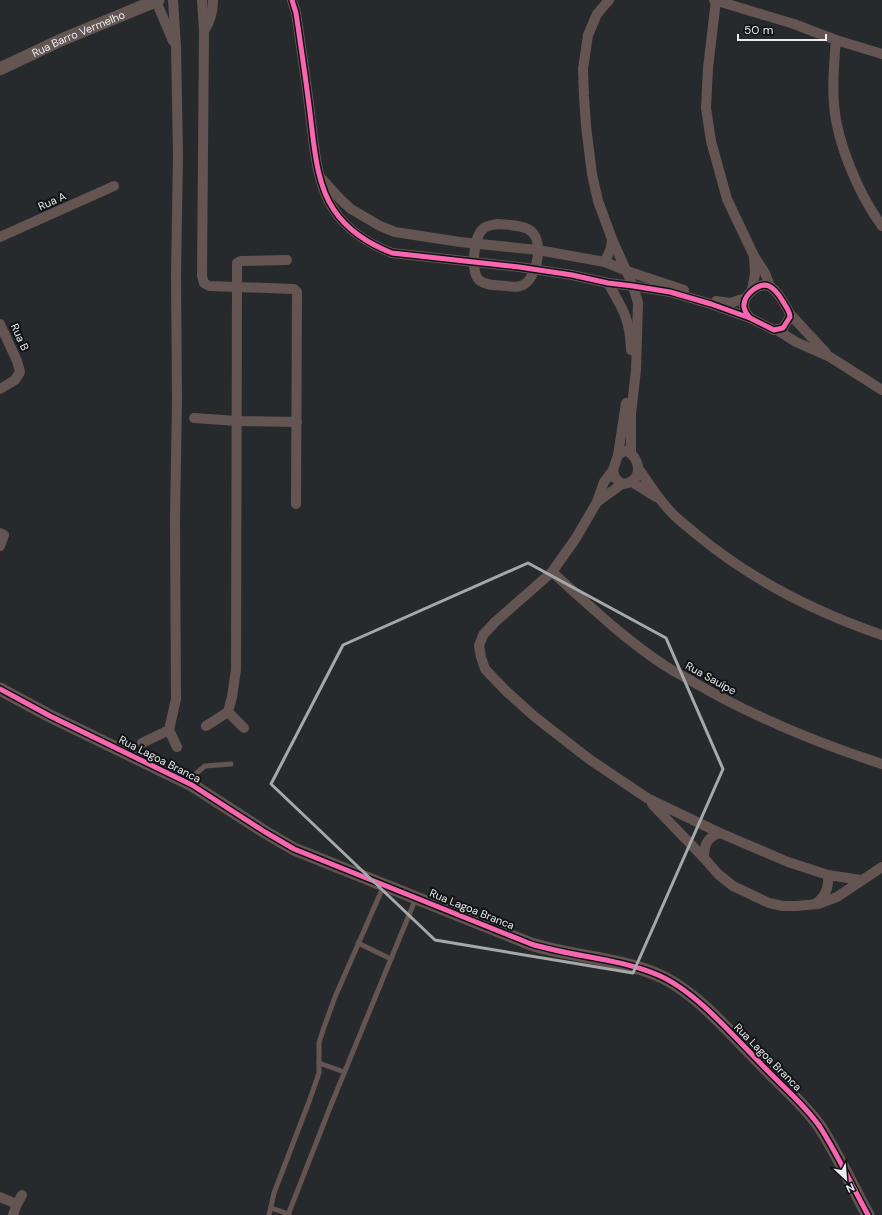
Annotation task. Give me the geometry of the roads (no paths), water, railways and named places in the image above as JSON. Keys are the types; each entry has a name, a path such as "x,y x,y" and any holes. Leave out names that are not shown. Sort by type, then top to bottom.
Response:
{"street":[{"path":"173,0 176,47 178,155 175,519 176,699 169,730 177,748"},
{"path":"202,0 204,31 202,276 204,283 209,286 294,289 297,292 296,504"},
{"path":"204,31 210,22 213,9 213,0"},
{"path":"292,0 296,13 316,158 321,177 328,199 334,211 350,230 369,242 392,253 572,275 608,283 689,294 726,303 749,294 761,286 770,286"},
{"path":"296,13 298,0"},
{"path":"609,0 597,14 588,35 583,68 584,96 592,174 598,201 612,240 633,286 639,310 636,370 631,414 631,453 637,463 638,468 658,498 671,513 716,550 769,585 820,610 882,635"},
{"path":"830,357 790,314 777,293 770,286 765,273 754,256 727,199 711,141 706,108 708,68 715,0 794,24 836,40 882,54"},
{"path":"157,1 176,47"},
{"name":"Rua Barro Vermelho","path":"0,69 61,40 157,1"},
{"path":"836,40 833,76 834,106 838,129 854,178 874,215 882,226"},
{"path":"321,177 351,209 380,226 400,232 538,250 605,262 627,272 750,318 763,326 777,330 796,342 830,357 882,390"},
{"name":"Rua A","path":"0,237 114,186"},
{"path":"498,224 527,229 532,232 538,243 538,250 535,270 529,280 522,286 490,285 479,280 474,273 474,262 478,238 483,229 488,226 498,224"},
{"path":"605,262 611,248 612,240"},
{"path":"750,318 744,309 744,305 755,274 754,256"},
{"path":"206,726 228,712 236,670 237,263 240,261 287,260"},
{"path":"608,283 622,306 627,318 631,338 627,396 618,455 613,470 604,482 597,502 576,538 552,572 483,635 479,646 485,669 506,691 535,717 589,759 647,798 720,833 788,862 828,875 861,880"},
{"path":"777,330 783,328 790,317 790,314"},
{"name":"Rua B","path":"0,324 17,361 20,372 15,380 0,389"},
{"path":"194,418 237,421 297,422"},
{"path":"618,455 624,451 631,453"},
{"path":"597,502 637,475 638,468"},
{"path":"613,470 615,478 658,498"},
{"path":"0,533 4,535 0,546"},
{"name":"Rua Sauípe","path":"552,572 618,632 664,665 726,701 764,719 838,750 882,764"},
{"name":"Rua Lagoa Branca","path":"0,689 50,716 192,785 282,843 531,944 551,950 632,965 659,975 681,988 705,1008 809,1112 830,1144 868,1215"},
{"path":"228,712 244,728"},
{"path":"142,743 169,730"},
{"path":"647,798 718,874 733,886 763,900 783,906 813,905 837,897 882,867"},
{"path":"704,858 704,849 709,838 720,833"},
{"path":"813,905 819,901 826,892 828,887 828,875"},
{"path":"13,1215 22,1195"},
{"path":"0,1197 17,1204"}],"lane":[{"path":"192,785 193,776 205,766 231,764"},
{"path":"269,1215 274,1193 319,1073 319,1043 323,1030 358,943 384,884"},
{"path":"271,1208 289,1214 344,1072 416,897"},
{"path":"358,943 391,959"},
{"path":"319,1063 344,1072"}]}
